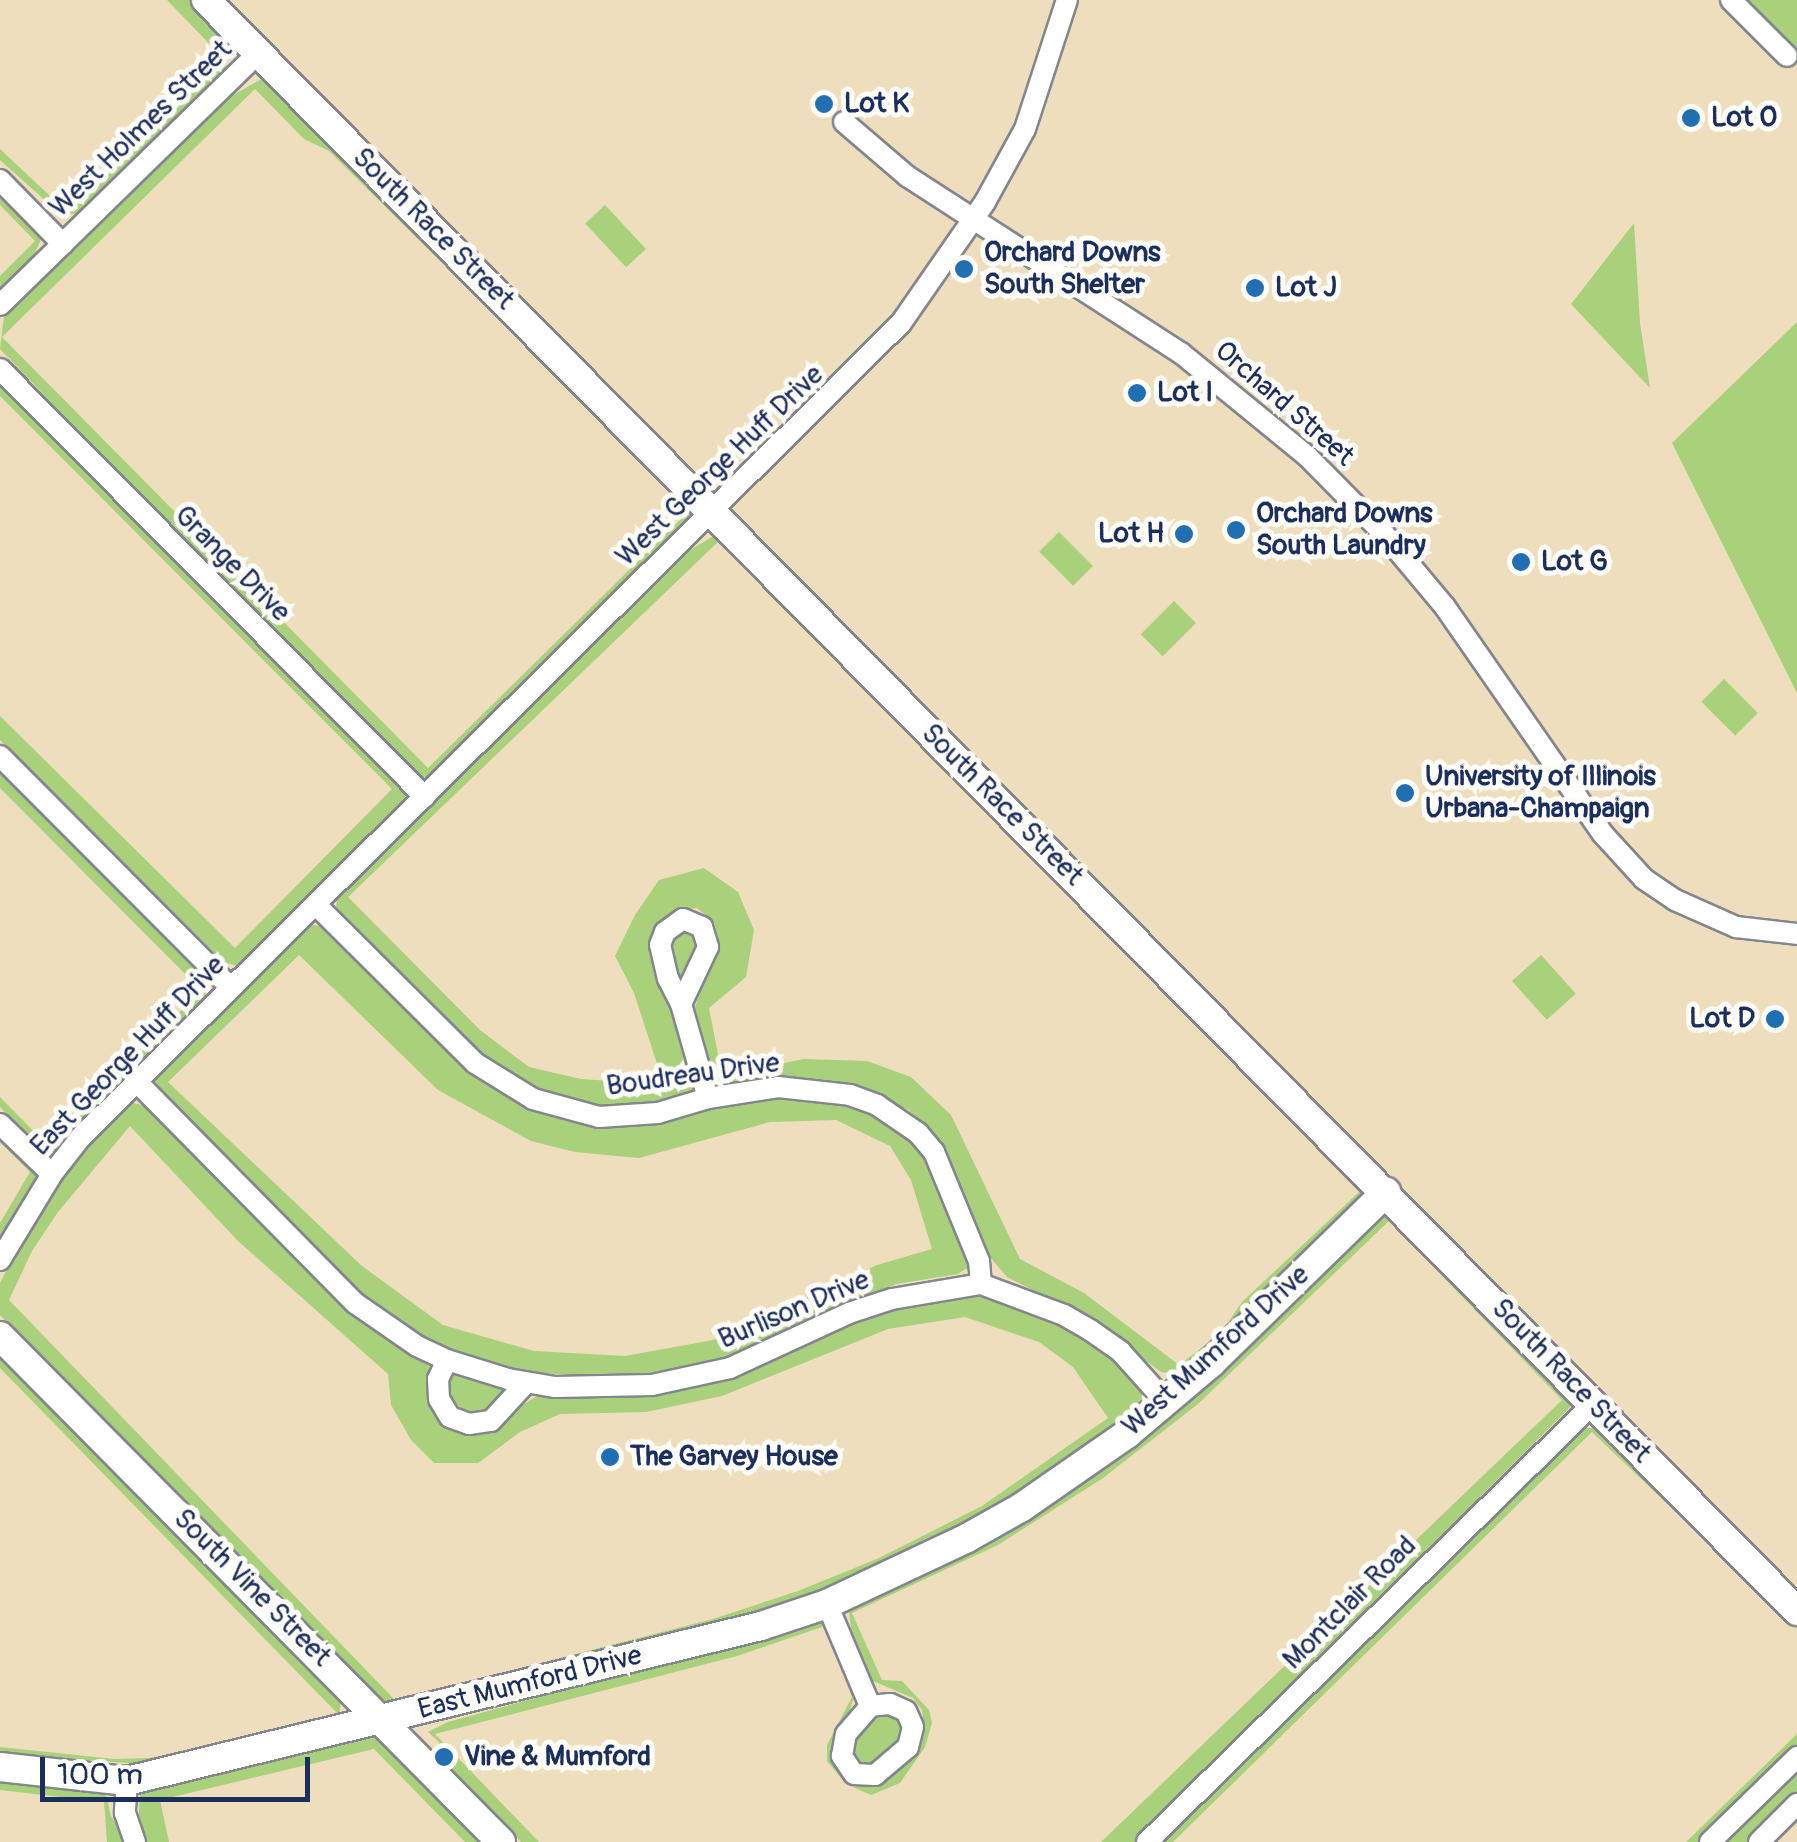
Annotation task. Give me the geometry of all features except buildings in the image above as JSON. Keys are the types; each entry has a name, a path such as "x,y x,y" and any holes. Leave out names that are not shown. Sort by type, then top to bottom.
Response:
{"street":[{"name":"South Race Street","path":"206,0 1797,1611"},
{"name":"West George Huff Drive","path":"316,905 871,357 900,323 972,220 1025,129 1067,0"},
{"path":"1731,0 1787,56"},
{"name":"West Holmes Street","path":"0,306 258,52"},
{"name":"Orchard Street","path":"844,122 907,176 1181,353 1265,417 1332,480 1445,607 1591,818 1644,879 1675,900 1736,927 1797,934"},
{"path":"0,180 63,244"},
{"name":"Grange Drive","path":"0,369 425,797"},
{"path":"0,756 230,987"},
{"name":"East George Huff Drive","path":"0,1260 52,1174 136,1081 316,905"},
{"name":"Boudreau Drive","path":"316,905 475,1063 534,1099 598,1117 626,1118 708,1098 778,1088 812,1089 850,1096 900,1119 934,1152 946,1176 980,1261 981,1284"},
{"path":"682,1004 708,1098"},
{"name":"Burlison Drive","path":"136,1081 355,1302 417,1346 447,1360 526,1383 612,1388 697,1378 892,1298 981,1284 1064,1315 1090,1330 1132,1362 1166,1401"},
{"path":"0,1124 52,1174"},
{"name":"West Mumford Drive","path":"1037,1497 1128,1434 1166,1401 1386,1192"},
{"name":"South Vine Street","path":"0,1336 501,1842"},
{"path":"447,1360 438,1379 439,1400 450,1417 468,1424 491,1421 526,1383"},
{"name":"Montclair Road","path":"1147,1842 1592,1404"},
{"name":"East Mumford Drive","path":"0,1767 128,1781 761,1626 826,1604 967,1538 1037,1497"},
{"path":"826,1604 870,1706"},
{"path":"1712,1841 1797,1757"},
{"path":"128,1781 125,1813 135,1842"},
{"path":"1758,1842 1797,1804"}],"green space":[{"path":"167,0 194,0 230,40 226,67 77,214 59,213 0,160 0,149 65,210 223,58"},
{"path":"1742,0 1797,0 1797,57"},
{"path":"263,78 274,83 689,504 691,515 680,535 426,778 417,775 0,349 4,317 223,101","holes":["255,89 304,139 329,151 662,481 687,513 428,768 2,337"]},
{"path":"0,187 41,239 32,260 0,291 0,276 35,241 0,205"},
{"path":"605,205 646,249 626,267 585,223"},
{"path":"1634,223 1640,323 1650,388 1571,304"},
{"path":"1797,322 1797,693 1672,443"},
{"path":"0,377 405,791 406,801 238,966 214,960 0,740 0,716 235,948 392,789 0,396"},
{"path":"720,532 1366,1188 1359,1204 1180,1375 1161,1372 1089,1318 1007,1277 984,1250 950,1165 933,1136 909,1110 826,1081 782,1077 736,1090 715,1087 692,1016 718,937 714,922 697,908 676,911 663,922 670,995 696,1087 693,1095 604,1111 561,1102 499,1070 463,1042 336,911 337,895 682,555","holes":["721,539 1359,1192 1242,1302 1220,1334 1179,1365 1084,1293 1020,1259 951,1115 911,1077 867,1061 804,1059 722,1075 709,1008 746,977 754,930 738,892 704,868 659,880 635,915 615,956 634,993 660,1073 640,1083 581,1079 529,1067 480,1030 348,897"]},
{"path":"1059,532 1093,566 1073,586 1039,552"},
{"path":"1174,601 1196,623 1163,656 1141,634"},
{"path":"1724,679 1758,713 1735,736 1701,702"},
{"path":"0,762 210,979 204,1000 65,1144 51,1152 38,1146 0,1107 0,1097 49,1147 201,990 0,788"},
{"path":"310,924 335,930 449,1053 486,1085 519,1102 644,1122 769,1095 845,1100 874,1113 896,1127 929,1163 969,1257 967,1268 958,1274 896,1284 770,1344 678,1373 627,1379 516,1371 468,1359 430,1342 375,1307 335,1274 152,1085 151,1077","holes":["299,955 438,1090 531,1141 575,1152 639,1158 770,1122 836,1120 890,1146 911,1180 932,1249 877,1265 713,1340 625,1356 534,1351 443,1325 362,1266 168,1082"]},
{"path":"682,927 701,938 693,972 680,983 666,943"},
{"path":"1541,955 1576,994 1547,1020 1512,981"},
{"path":"129,1102 150,1107 419,1351 431,1369 429,1390 444,1419 455,1430 474,1431 490,1425 542,1393 624,1394 884,1305 974,1292 1003,1296 1094,1337 1147,1393 1108,1433 1011,1498 867,1575 776,1608 390,1710 0,1315 0,1283 67,1172","holes":["130,1126 238,1241 388,1374 391,1405 411,1440 434,1463 478,1463 520,1432 560,1414 646,1412 722,1396 888,1329 965,1317 1039,1342 1073,1367 1108,1418 982,1506 879,1558 798,1591 713,1619 395,1700 9,1300 32,1251 58,1212"]},
{"path":"0,1132 37,1174 0,1243 0,1223 30,1172 0,1142"},
{"path":"1385,1216 1392,1217 1567,1394 1572,1405 1135,1842 1101,1842 1562,1400 1389,1221 1198,1404 1103,1478 998,1545 852,1613 882,1680 902,1681 929,1710 932,1723 925,1747 900,1783 871,1795 846,1784 827,1761 827,1745 852,1697 825,1626 737,1656 435,1734 539,1842 521,1842 441,1760 439,1742 428,1732 448,1722 817,1621 826,1623 856,1690 846,1723 858,1783 870,1785 892,1775 918,1746 924,1725 922,1710 913,1698 873,1681 851,1628 849,1611 976,1545"},
{"path":"0,1348 341,1699 339,1717 146,1764 0,1755 0,1747 114,1759 148,1758 339,1715 0,1368"},
{"path":"445,1372 503,1385 507,1390 488,1413 472,1417 447,1396"},
{"path":"1585,1428 1598,1428 1797,1620 1797,1628 1592,1432 1173,1842 1159,1842"},
{"path":"891,1709 908,1730 888,1760 860,1770 849,1751 878,1712"},
{"path":"1797,1734 1797,1747 1700,1842 1686,1842"},
{"path":"373,1738 388,1741 490,1842 465,1842 374,1749 160,1800 169,1842 146,1842 138,1824 140,1794 148,1790"},
{"path":"1797,1765 1797,1795 1748,1842 1726,1842"},
{"path":"0,1775 105,1790 111,1816 126,1842 107,1842 104,1802 0,1790"}],"place":[{"name":"Lot K","path":"824,104"},
{"name":"Lot O","path":"1691,118"},
{"name":"Orchard Downs South Shelter","path":"964,269"},
{"name":"Lot J","path":"1255,288"},
{"name":"Lot I","path":"1137,393"},
{"name":"Orchard Downs South Laundry","path":"1236,530"},
{"name":"Lot H","path":"1184,534"},
{"name":"Lot G","path":"1521,562"},
{"name":"University of Illinois Urbana-Champaign","path":"1405,793"},
{"name":"Lot D","path":"1775,1019"},
{"name":"The Garvey House","path":"610,1457"},
{"name":"Vine & Mumford","path":"444,1757"}]}
